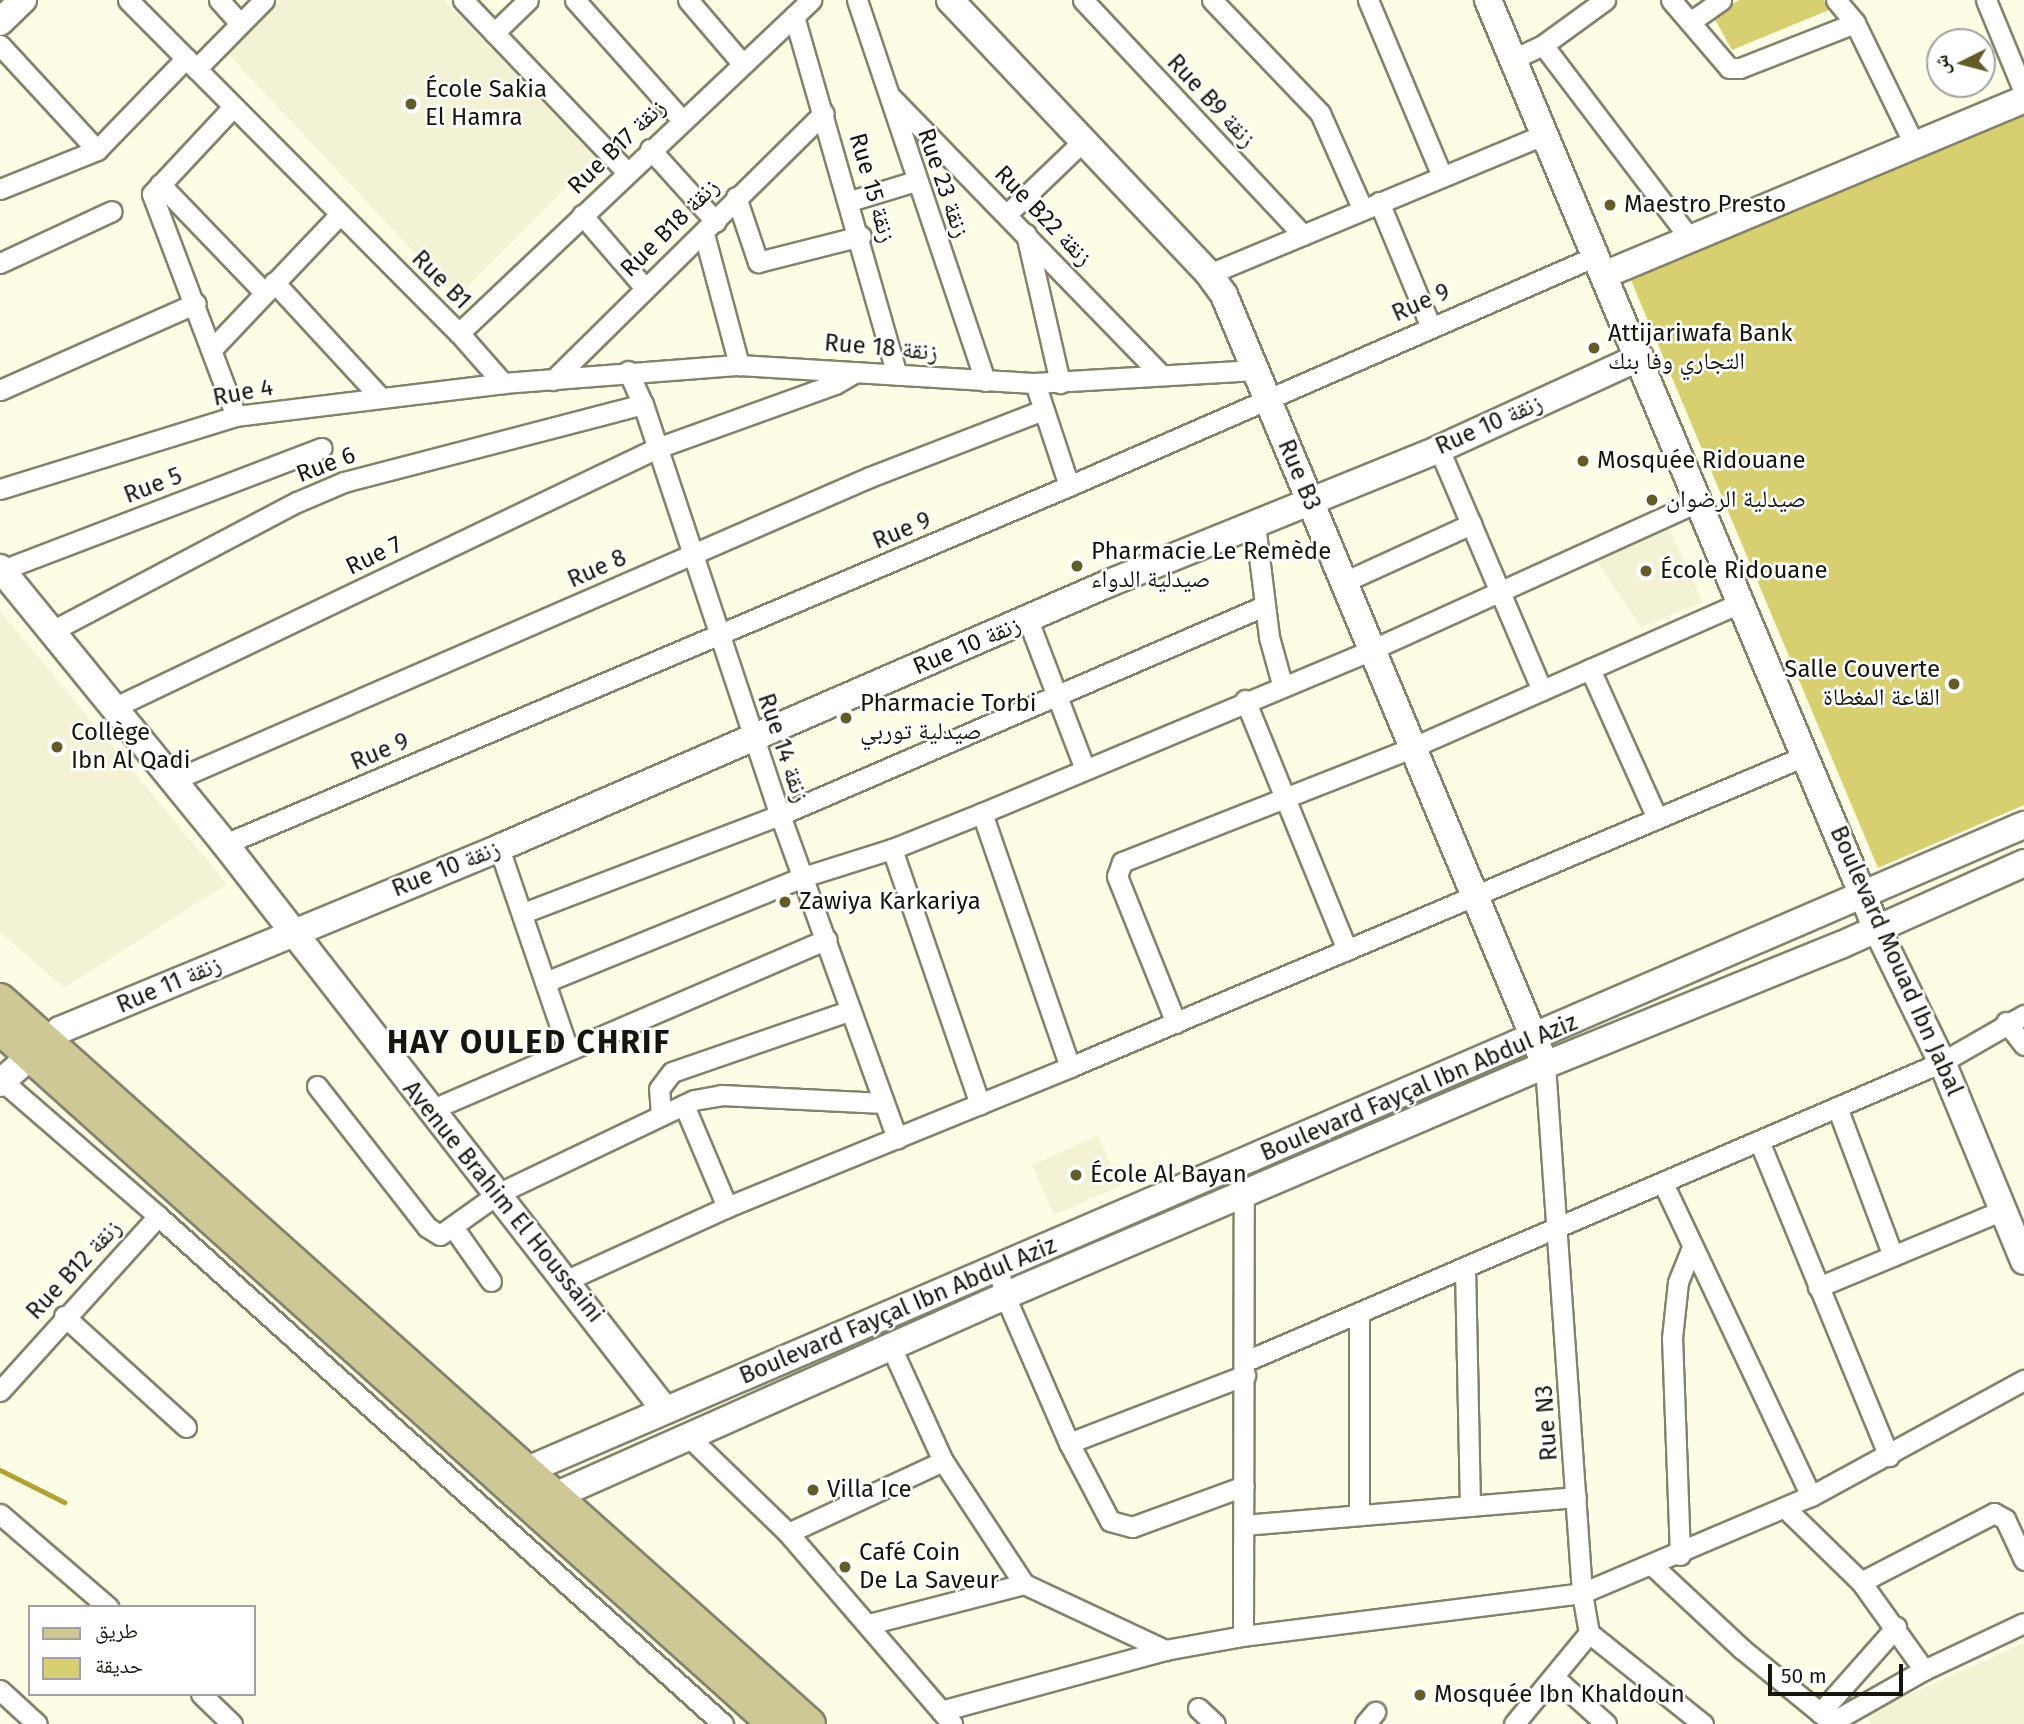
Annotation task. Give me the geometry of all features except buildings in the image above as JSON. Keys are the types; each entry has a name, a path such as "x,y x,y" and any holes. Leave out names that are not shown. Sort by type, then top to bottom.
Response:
{"main road":[{"path":"0,22 23,0"},
{"name":"Rue B3","path":"950,0 1209,274 1224,295 1545,1065"},
{"name":"Boulevard Mouad Ibn Jabal","path":"1488,0 1867,895 1877,929 1942,1062 2024,1261"},
{"path":"1600,265 1690,239 2024,99"},
{"name":"Rue 10 زنقة","path":"293,932 499,848 1028,620 1439,449 1640,357"},
{"name":"Avenue Brahim El Houssaini","path":"1,569 111,709 174,780 225,844 428,1111 499,1192 665,1410"},
{"name":"Boulevard Fayçal Ibn Abdul Aziz","path":"516,1475 1867,895 2024,825"},
{"name":"Boulevard Fayçal Ibn Abdul Aziz","path":"542,1501 892,1349 1005,1296 1545,1065 1877,929 2024,863"},
{"name":"Rue 11 زنقة","path":"37,1047 293,932"},
{"path":"0,999 37,1047 516,1475 773,1724"},
{"path":"0,1029 37,1047"},
{"path":"1,1081 37,1047"},
{"path":"542,1501 810,1724"}],"street":[{"name":"Rue B1","path":"128,0 459,333 503,383"},
{"path":"219,0 240,23"},
{"path":"0,189 97,150 264,0"},
{"path":"463,0 626,172"},
{"path":"494,33 528,0"},
{"path":"575,0 681,119"},
{"path":"688,0 741,62"},
{"name":"Rue B17 زنقة","path":"459,333 741,62 811,0"},
{"name":"Rue 23 زنقة","path":"857,0 985,381"},
{"name":"Rue B9 زنقة","path":"1083,0 1303,235"},
{"path":"1212,0 1320,113 1430,325"},
{"path":"1368,0 1442,176"},
{"path":"1513,59 1543,45 1605,0"},
{"path":"1671,0 1729,68 1740,68 1855,23"},
{"path":"1690,22 1721,0"},
{"path":"1836,0 1855,23 1914,146"},
{"path":"1986,0 2024,92"},
{"name":"Rue 15 زنقة","path":"794,16 861,236 898,375"},
{"path":"0,45 97,150"},
{"path":"1543,45 1690,239"},
{"name":"Rue B22 زنقة","path":"887,93 1026,232 1161,375"},
{"path":"156,189 233,107"},
{"name":"Rue B18 زنقة","path":"553,380 824,113"},
{"path":"1209,274 1545,134"},
{"path":"1007,214 1082,142"},
{"path":"650,149 710,228 739,365"},
{"path":"850,201 916,181"},
{"path":"156,189 269,287 381,398"},
{"path":"156,189 236,416"},
{"path":"736,197 758,262 861,236"},
{"path":"0,263 112,211"},
{"path":"212,349 341,214"},
{"path":"582,215 645,288"},
{"path":"1026,232 1060,383"},
{"name":"Rue 9","path":"225,844 1069,486 1430,325 1600,265"},
{"path":"0,390 196,303"},
{"name":"Rue 18 زنقة","path":"503,383 739,365 1035,383 1255,370"},
{"name":"Rue 14 زنقة","path":"628,372 643,404 780,815 897,1139"},
{"name":"Rue 7","path":"111,709 657,448 835,384 856,372"},
{"name":"Rue 4","path":"0,489 236,416 503,383"},
{"path":"1035,383 1069,486"},
{"name":"Rue 6","path":"50,632 297,502 344,482 643,404"},
{"name":"Rue 8","path":"174,780 895,466 1043,410"},
{"name":"Rue 5","path":"1,569 322,448"},
{"path":"1439,449 1542,690"},
{"path":"548,981 803,877 892,849 982,813 1282,684 1371,650 1699,501"},
{"path":"1255,524 1264,606 1282,684"},
{"path":"1344,582 1471,524"},
{"path":"1176,1023 1116,868 1122,862 1411,747 1742,603"},
{"path":"523,913 780,815 1264,606"},
{"path":"1028,620 1085,769"},
{"path":"1590,669 1656,816"},
{"path":"1245,700 1347,950"},
{"path":"567,1279 727,1207 1070,1068 1474,897 1656,816 1807,755"},
{"path":"982,813 1070,1068"},
{"path":"499,848 548,981 568,1049"},
{"path":"892,849 980,1104"},
{"path":"428,1111 827,939"},
{"path":"661,1115 659,1089 672,1072 851,1010"},
{"path":"1069,1443 1246,1368 1359,1312 1942,1062 2015,1019 2024,1045"},
{"name":"Rue N3","path":"1545,1065 1559,1226 1583,1593 1589,1633"},
{"path":"1,1081 158,1216 723,1724"},
{"path":"317,1086 427,1227 440,1235 499,1192 684,1105 721,1096 884,1103"},
{"path":"684,1105 727,1207"},
{"path":"1837,1107 1893,1256"},
{"path":"1759,1141 1889,1456"},
{"path":"1663,1183 1811,1496"},
{"path":"1242,1636 1246,1368 1244,1194"},
{"path":"1818,1287 2003,1210"},
{"name":"Rue B12 زنقة","path":"0,1391 64,1316 158,1216"},
{"path":"453,1227 491,1281"},
{"path":"1680,1555 1673,1328 1682,1263 1692,1247"},
{"path":"1465,1267 1470,1506"},
{"path":"998,1268 1005,1296 1069,1443 1110,1521 1123,1527 1244,1486"},
{"path":"1359,1312 1359,1515"},
{"path":"64,1316 186,1427"},
{"path":"892,1349 943,1461 1024,1584 1165,1650"},
{"path":"689,1437 788,1533 869,1624 947,1718 1165,1650 1242,1636 1583,1593 1680,1555 1811,1496 1889,1456 2024,1380"},
{"path":"788,1533 943,1461"},
{"path":"487,1512 516,1475"},
{"path":"1244,1525 1576,1497"},
{"path":"487,1512 542,1501"},
{"path":"1786,1508 1861,1582 1896,1627 1924,1670"},
{"path":"1861,1582 1994,1513 2005,1519 2024,1560"},
{"path":"0,1514 106,1605"},
{"path":"1653,1566 1742,1649 1829,1720"},
{"path":"869,1624 1024,1584"},
{"path":"1829,1720 1924,1670 2024,1623"},
{"path":"1829,1720 1896,1627"},
{"path":"1514,1724 1555,1678 1589,1633 1703,1724"},
{"path":"1555,1678 1606,1724"},
{"path":"0,1690 37,1724"},
{"path":"203,1696 232,1724"},
{"path":"1198,1708 1215,1724"}],"shaded area":[{"name":"École Sakia El Hamra","path":"281,0 444,0 597,156 457,298 227,53"},
{"name":"École Ridouane","path":"1667,523 1703,602 1641,627 1594,557"},
{"name":"Collège Ibn Al Qadi","path":"0,611 227,884 64,988 0,932"},
{"name":"École Al Bayan","path":"1098,1136 1120,1186 1054,1215 1032,1165"},
{"path":"2024,1643 2024,1724 1871,1724 1866,1714"}],"green space":[{"path":"1739,0 1823,0 1834,8 1732,50 1713,16"},
{"path":"2024,104 2024,805 1878,868 1628,273"}],"waterway":[{"path":"0,1470 64,1502"}],"place":[{"name":"École Sakia El Hamra","path":"411,104"},
{"name":"Maestro Presto","path":"1610,205"},
{"name":"Attijariwafa Bank التجاري وفا بنك","path":"1594,348"},
{"name":"Mosquée Ridouane","path":"1583,461"},
{"name":"صيدلية الرضوان","path":"1652,500"},
{"name":"Pharmacie Le Remède صيدلية الدواء","path":"1077,566"},
{"name":"École Ridouane","path":"1646,571"},
{"name":"Salle Couverte القاعة المغطاة","path":"1954,684"},
{"name":"Pharmacie Torbi صيدلية توربي","path":"846,718"},
{"name":"Collège Ibn Al Qadi","path":"57,747"},
{"name":"Zawiya Karkariya","path":"785,902"},
{"name":"École Al Bayan","path":"1076,1175"},
{"name":"Villa Ice","path":"813,1490"},
{"name":"Café Coin De La Saveur","path":"845,1567"},
{"name":"Mosquée Ibn Khaldoun","path":"1420,1695"}],"district":[{"name":"HAY OULED CHRIF","path":"529,1042"}]}
